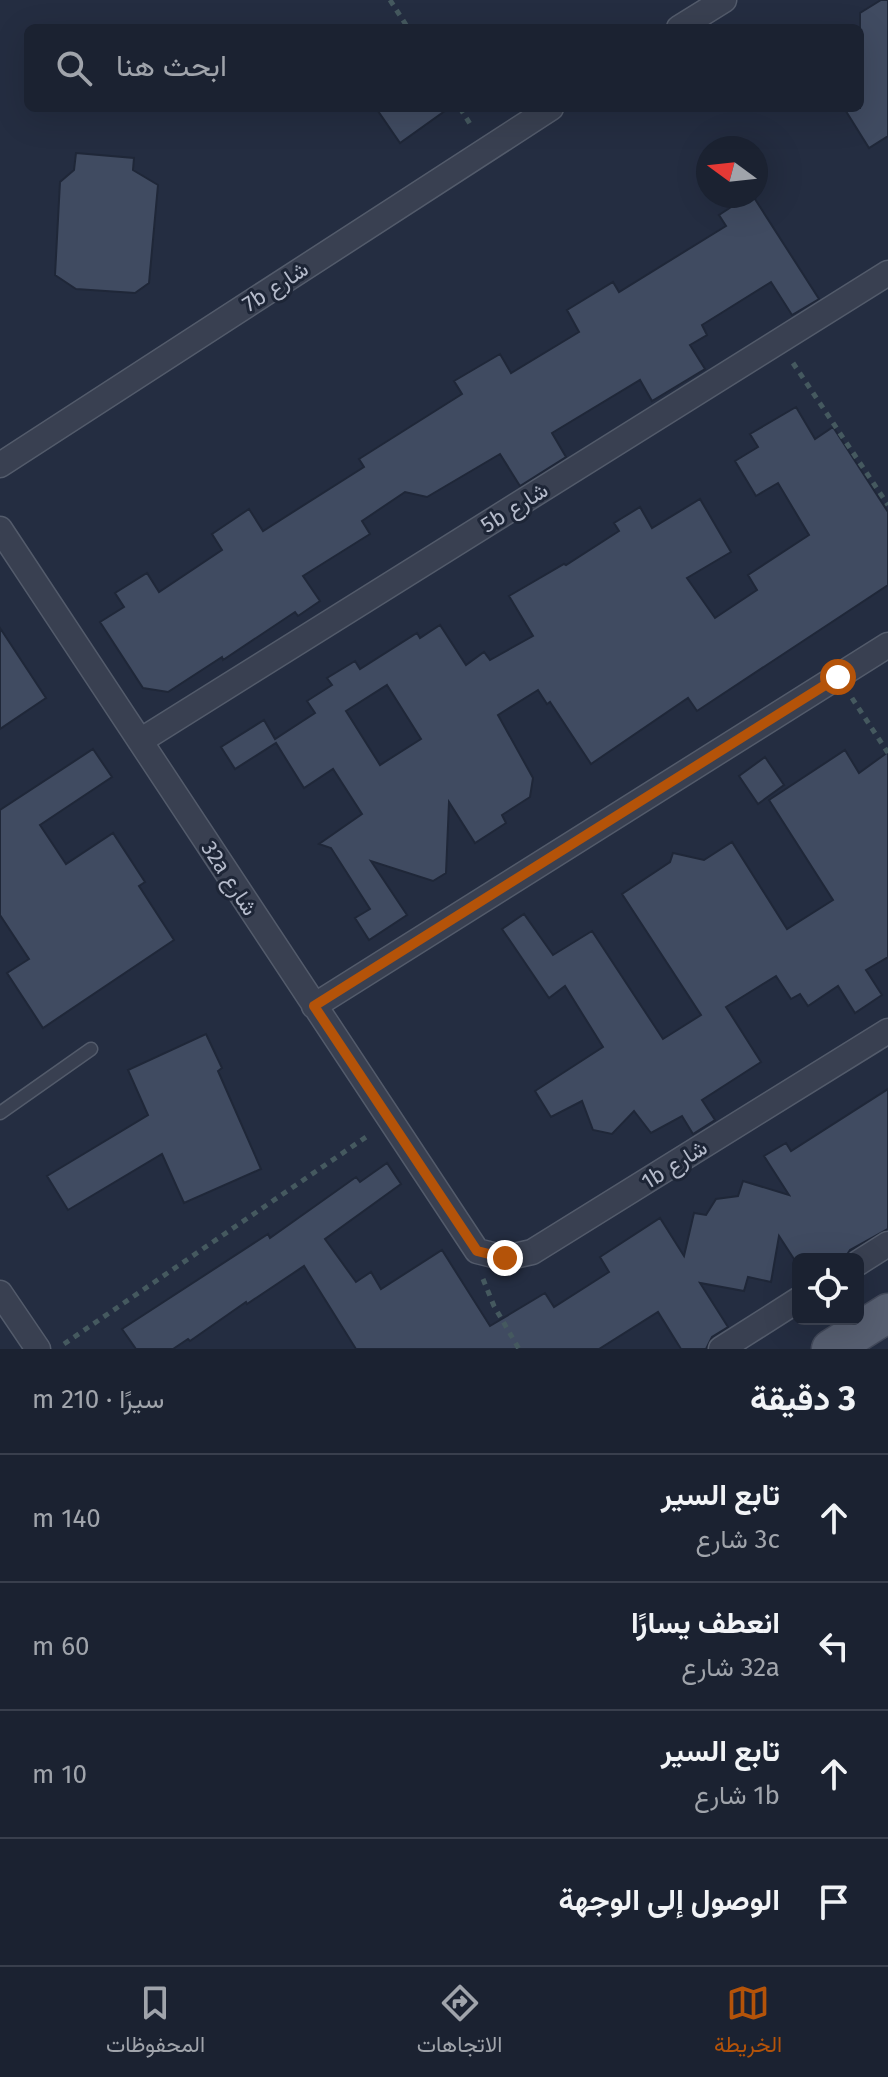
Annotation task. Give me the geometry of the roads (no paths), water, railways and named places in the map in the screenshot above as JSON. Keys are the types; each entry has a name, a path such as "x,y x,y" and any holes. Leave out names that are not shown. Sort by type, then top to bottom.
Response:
{"main road":[{"path":"831,1349 888,1313"}],"street":[{"path":"685,24 724,0"},
{"name":"7b شارع","path":"0,465 545,112"},
{"name":"5b شارع","path":"140,741 888,273"},
{"name":"32a شارع","path":"0,529 460,1228"},
{"path":"314,1006 888,645"},
{"name":"1b شارع","path":"460,1228 477,1251 505,1258 532,1252 888,1031"},
{"path":"864,1259 888,1244"},
{"path":"0,1293 38,1349"},
{"path":"721,1349 792,1304"}],"lane":[{"path":"0,1113 91,1049"}]}
